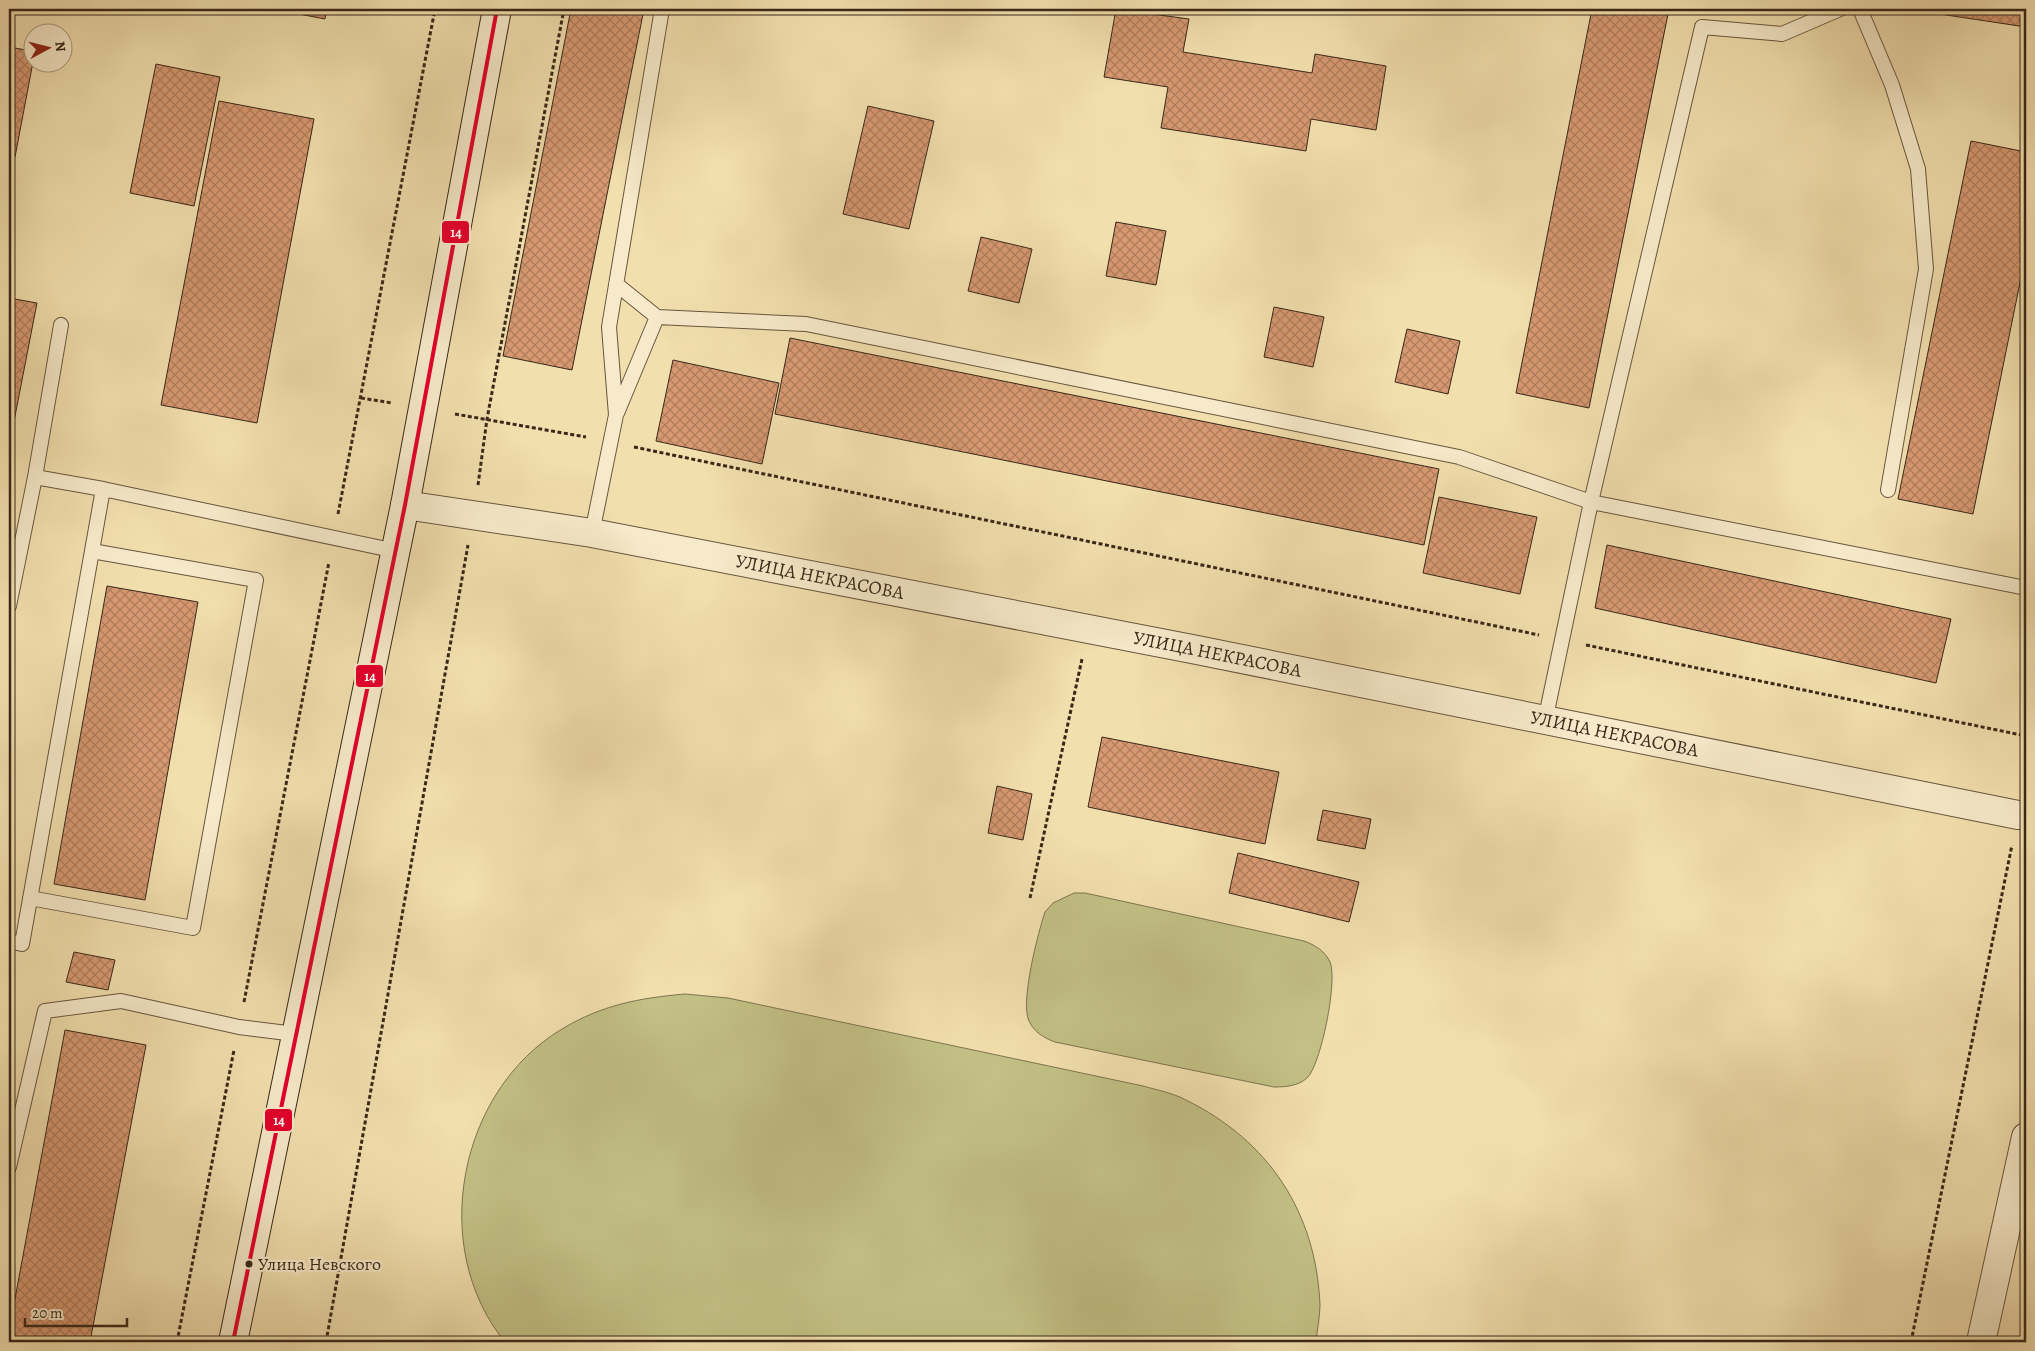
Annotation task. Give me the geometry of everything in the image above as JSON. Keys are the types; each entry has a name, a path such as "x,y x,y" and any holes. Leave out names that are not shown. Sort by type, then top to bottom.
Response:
{"street":[{"path":"233,1342 396,551 497,9"},
{"name":"УЛИЦА НЕКРАСОВА","path":"405,505 592,533 1088,629 2022,815"},
{"path":"1980,1342 2026,1137"}],"lane":[{"path":"616,415 608,327 662,9"},
{"path":"1545,721 1591,502 1702,27 1782,34 1840,9"},
{"path":"1860,9 1892,85 1918,169 1926,269 1888,490"},
{"path":"616,284 657,317 806,324 1459,457 1591,502 2026,588"},
{"path":"592,533 616,415 657,317"},
{"path":"9,606 35,477 61,325"},
{"path":"35,477 103,489 396,551"},
{"path":"9,941 22,944 103,489"},
{"path":"30,898 193,928 256,580 92,551"},
{"path":"9,1167 45,1011 121,1001 239,1027 295,1034"}],"path":[{"path":"176,1342 334,538 434,9"},
{"path":"326,1342 473,515 487,419 564,9"},
{"path":"361,398 609,442 2026,736"},
{"path":"1030,898 1088,629"},
{"path":"1912,1342 2022,815"}],"shaded area":[{"path":"1074,893 1085,893 1304,941 1319,949 1330,962 1332,986 1323,1040 1318,1057 1307,1078 1292,1086 1274,1087 1055,1042 1040,1034 1031,1025 1027,1012 1028,984 1034,951 1045,912 1053,903"},
{"path":"685,994 728,998 1143,1086 1186,1100 1215,1117 1241,1136 1264,1158 1283,1183 1298,1210 1309,1240 1316,1271 1320,1314 1316,1342 505,1342 481,1304 467,1262 462,1218 466,1173 478,1130 498,1091 527,1056 562,1029 577,1021 606,1008 621,1004"}],"building":[{"path":"273,9 327,9 325,19"},
{"path":"571,9 644,9 572,370 503,356"},
{"path":"1116,9 1189,19 1183,52 1312,73 1315,54 1386,66 1376,130 1311,119 1306,151 1161,128 1168,87 1104,77"},
{"path":"1592,9 1669,9 1589,408 1516,393"},
{"path":"2026,9 2026,27 1913,10"},
{"path":"9,47 22,49 22,72 31,72 15,157 9,156"},
{"path":"156,64 220,77 194,206 130,193"},
{"path":"219,101 314,119 257,423 161,405"},
{"path":"868,106 934,121 909,229 843,214"},
{"path":"1971,141 2026,152 2026,253 1973,514 1898,499"},
{"path":"1116,222 1166,231 1156,285 1106,276"},
{"path":"981,237 1032,249 1019,303 968,291"},
{"path":"9,298 37,303 9,447"},
{"path":"1274,307 1324,317 1313,367 1264,357"},
{"path":"1407,329 1460,341 1448,394 1395,382"},
{"path":"790,338 1439,469 1424,545 775,414"},
{"path":"673,360 779,383 762,464 656,441"},
{"path":"1439,497 1537,517 1520,594 1423,573"},
{"path":"1607,545 1951,619 1936,683 1595,608"},
{"path":"107,586 198,602 145,900 54,884"},
{"path":"1102,737 1279,772 1265,844 1088,807"},
{"path":"997,786 1032,794 1023,840 988,833"},
{"path":"1323,810 1371,819 1365,849 1317,840"},
{"path":"1238,853 1359,882 1349,922 1229,893"},
{"path":"74,952 115,960 108,990 66,982"},
{"path":"65,1030 146,1045 90,1342 9,1342 9,1331"}],"transit line":[{"name":"14","path":"233,1342 405,505 497,9"}],"place":[{"name":"Улица Невского","path":"249,1264"}]}
